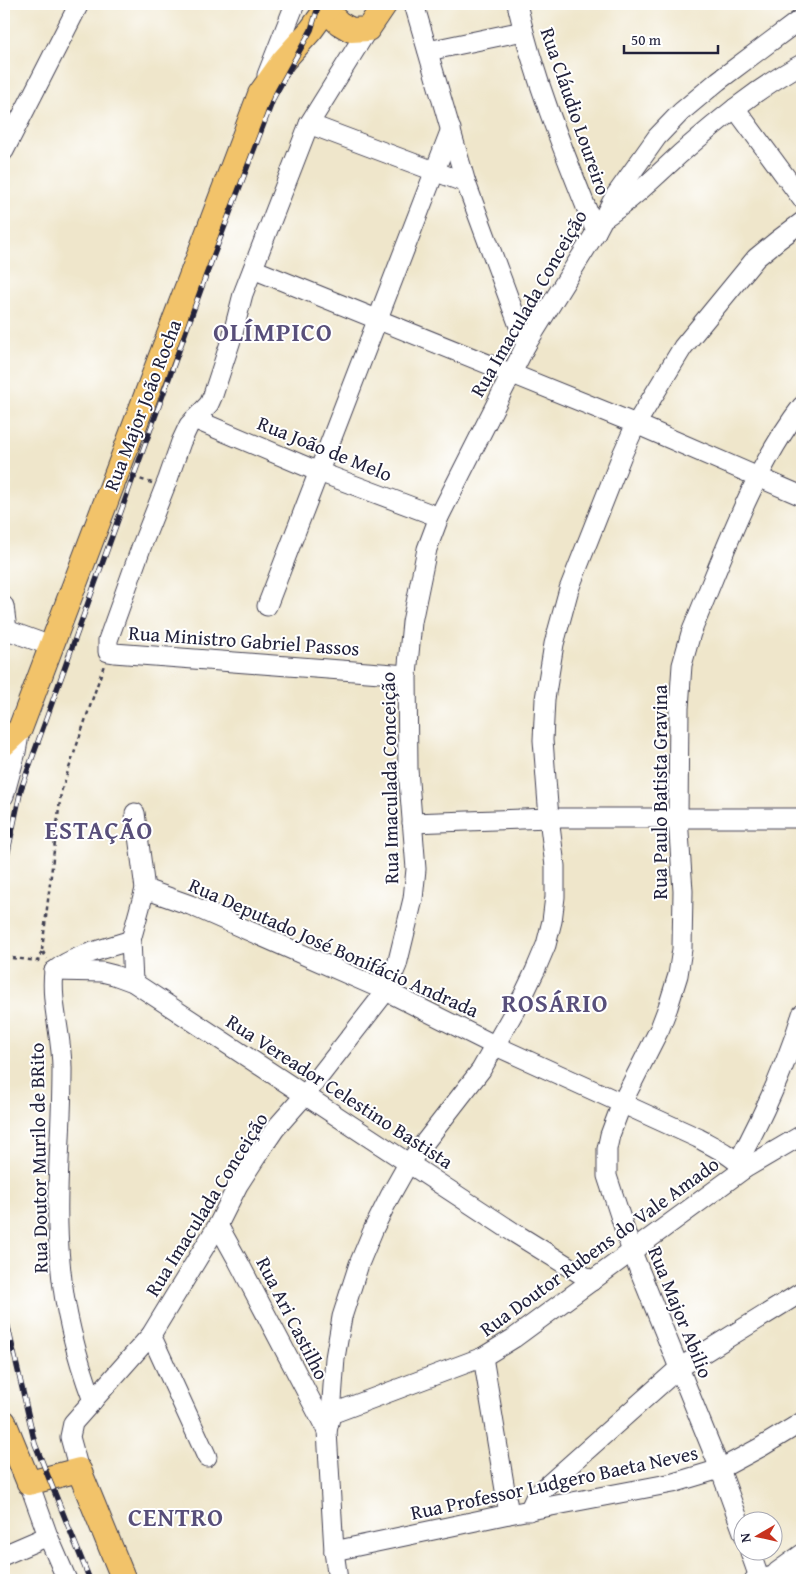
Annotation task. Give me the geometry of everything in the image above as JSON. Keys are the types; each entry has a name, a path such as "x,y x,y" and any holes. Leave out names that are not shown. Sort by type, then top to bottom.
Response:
{"main road":[{"path":"328,7 339,23 359,29 385,4"},
{"name":"Rua Major João Rocha","path":"12,737 51,646 260,94 284,60 311,30 328,7"},
{"path":"4,1422 38,1480 79,1470 124,1580"}],"street":[{"path":"4,151 79,4"},
{"path":"260,94 295,4"},
{"path":"414,4 466,183 526,345"},
{"name":"Rua Cláudio Loureiro","path":"517,4 523,31 548,111 599,226"},
{"name":"Rua Imaculada Conceição","path":"79,1470 70,1438 71,1429 77,1417 151,1335 218,1225 238,1185 275,1129 386,991 397,965 413,899 416,868 408,769 407,675 412,622 427,549 440,517 526,345 599,226 615,196 657,137 718,81 802,18"},
{"path":"108,652 108,640 165,488 180,442 189,425 208,404 213,395 243,294 309,124 345,66 351,41 359,29"},
{"path":"428,51 523,31"},
{"path":"599,226 735,108 802,64"},
{"path":"735,108 802,199"},
{"path":"309,124 466,183"},
{"path":"267,606 451,129"},
{"path":"338,1580 334,1551 329,1423 336,1352 348,1295 374,1228 408,1164 481,1070 496,1046 535,971 546,945 552,921 555,897 555,866 542,740 543,720 554,644 569,589 622,454 636,424 683,347 756,258 802,222"},
{"path":"252,270 512,373 802,496"},
{"name":"Rua Paulo Batista Gravina","path":"622,1103 660,1028 678,975 682,949 683,891 678,818 680,680 684,657 691,633 758,477 779,440 802,406"},
{"name":"Rua João de Melo","path":"194,419 319,472 440,517"},
{"path":"4,606 5,629 51,646"},
{"name":"Rua Ministro Gabriel Passos","path":"108,652 407,675"},
{"name":"Rua Major João Rocha","path":"4,796 16,752 12,737"},
{"path":"133,982 131,940 145,889 135,813"},
{"path":"412,823 549,818 802,818"},
{"name":"Rua Deputado José Bonifácio Andrada","path":"145,889 190,904 386,991 496,1046 698,1138 741,1165"},
{"path":"54,971 62,965 131,940"},
{"name":"Rua Vereador Celestino Bastista","path":"54,971 102,972 114,974 133,982 520,1237 592,1281"},
{"name":"Rua Doutor Murilo de BRito","path":"54,971 52,988 60,1037 62,1071 59,1158 60,1262 75,1350 92,1401"},
{"path":"741,1165 778,1083 802,1014"},
{"name":"Rua Major Abilio","path":"622,1103 608,1142 607,1176 632,1252 736,1512"},
{"name":"Rua Doutor Rubens do Vale Amado","path":"329,1423 483,1357 514,1338 632,1252 741,1165 802,1135"},
{"name":"Rua Ari Castilho","path":"218,1225 329,1423"},
{"path":"528,1511 541,1491 679,1368 802,1292"},
{"path":"151,1335 207,1457"},
{"path":"483,1357 509,1514"},
{"name":"Rua Professor Ludgero Baeta Neves","path":"334,1551 509,1514 673,1483 720,1469 802,1422"},
{"path":"38,1480 48,1536 67,1580"},
{"path":"4,1556 48,1536"},
{"path":"761,1579 802,1554"},
{"path":"754,1562 761,1579"},
{"path":"761,1579 802,1570"}],"path":[{"path":"117,470 165,488"},
{"path":"4,957 38,961 42,950 61,792 108,652"},
{"path":"42,950 54,971"}],"railway":[{"path":"4,870 21,789 205,278 274,97 311,30 319,4"},
{"path":"4,1310 35,1444 90,1580"}],"district":[{"name":"OLÍMPICO","path":"273,332"},
{"name":"ESTAÇÃO","path":"99,830"},
{"name":"ROSÁRIO","path":"555,1003"},
{"name":"CENTRO","path":"176,1517"}]}
